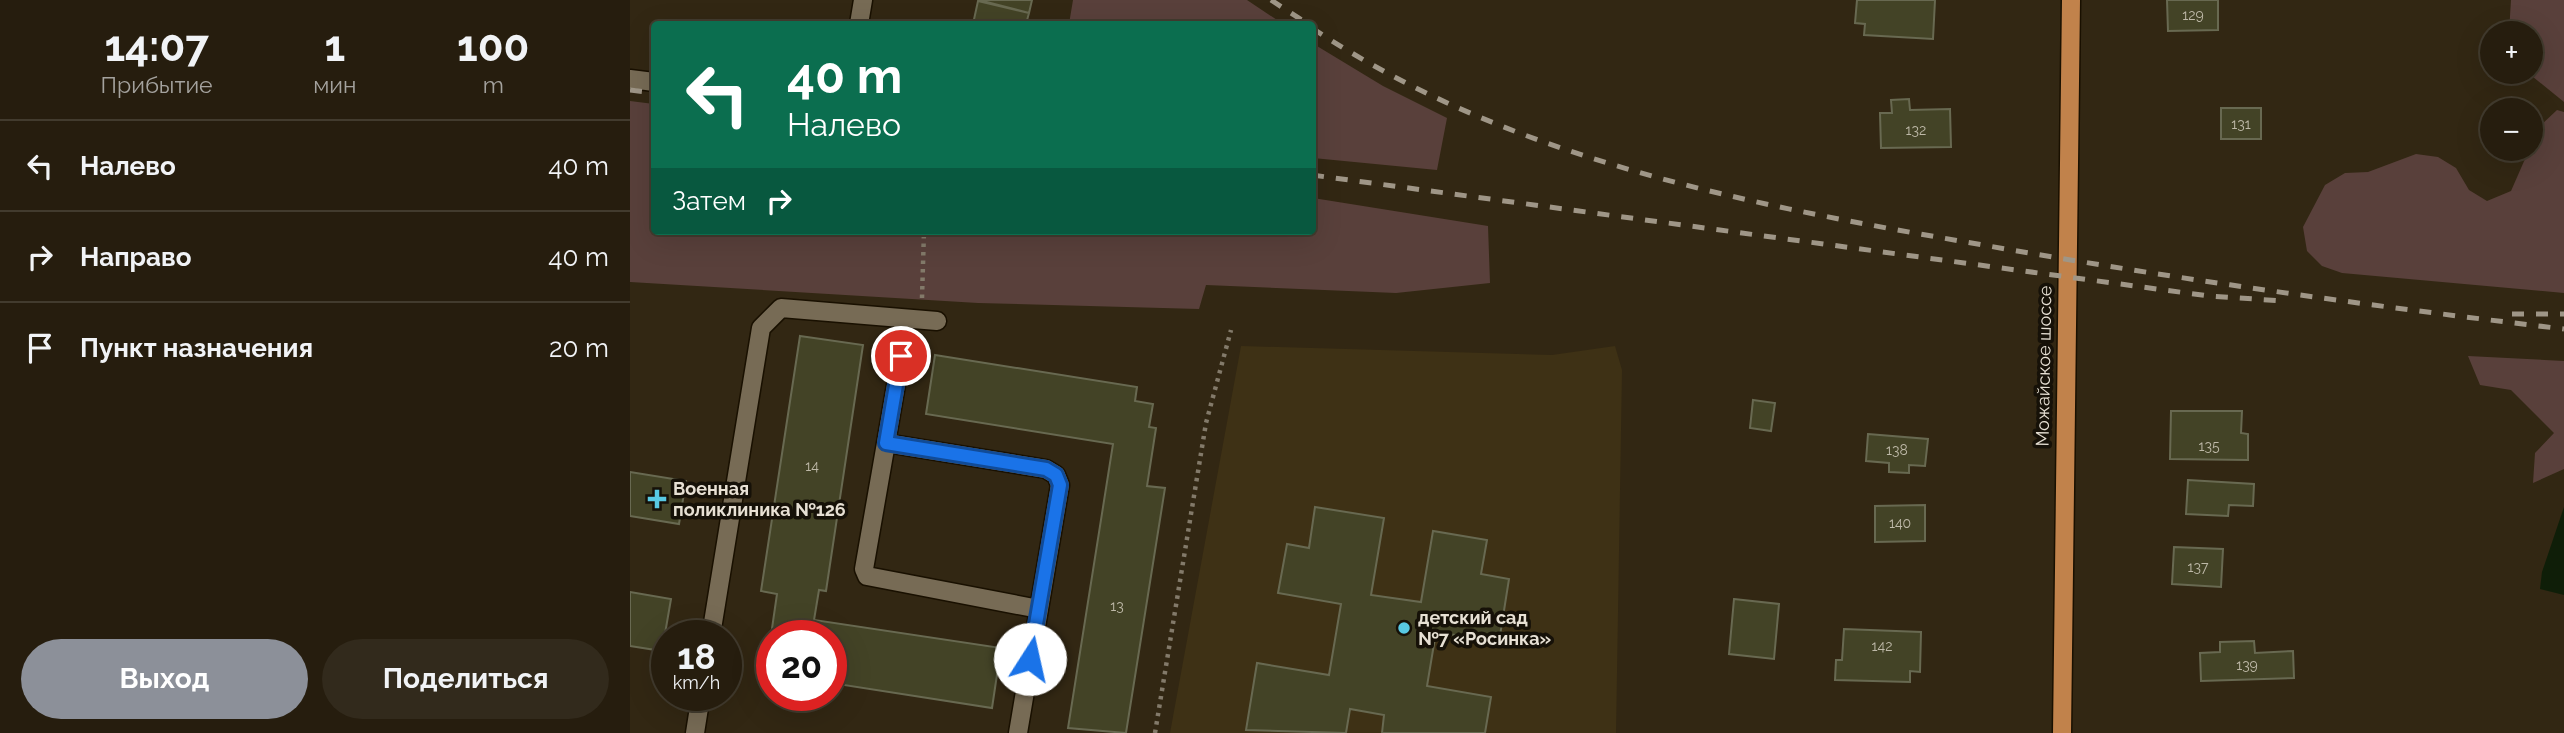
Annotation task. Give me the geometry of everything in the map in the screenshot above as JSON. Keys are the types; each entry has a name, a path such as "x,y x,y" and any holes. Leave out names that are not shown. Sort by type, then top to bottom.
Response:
{"main road":[{"name":"Можайское шоссе","path":"2062,733 2071,0"}],"street":[{"path":"860,21 863,0"},
{"path":"630,79 651,82"},
{"path":"713,620 761,328 781,308 929,320"},
{"path":"901,356 864,569 867,576 1039,609"},
{"path":"886,443 1046,469 1056,475 1060,485 1018,733"},
{"path":"695,733 698,711"}],"path":[{"path":"924,235 929,320"},
{"path":"1154,733 1206,423 1231,330"}],"shaded area":[{"path":"1073,0 1247,0 1278,21 1070,21"},
{"path":"2511,0 2564,0 2564,102 2542,84 2543,21 2510,21"},
{"path":"1316,45 1383,86 1447,118 1437,170 1316,158"},
{"path":"630,101 651,104 651,235 1316,235 1316,198 1488,226 1490,283 1396,293 1206,285 1199,309 978,303 630,282"},
{"path":"2557,110 2564,112 2564,293 2342,273 2322,266 2307,251 2303,227 2325,185 2345,173 2368,172 2416,154 2438,157 2456,168 2469,190 2487,201 2511,191 2524,161 2543,161 2543,123"},
{"name":"детский сад №7 «Росинка»","path":"1241,346 1552,355 1615,346 1622,370 1616,733 1170,733"},
{"path":"2468,356 2564,361 2564,469 2533,483 2535,453 2554,433 2511,390 2480,385"},
{"path":"2564,507 2564,595 2540,589 2542,572"}],"building":[{"path":"979,0 1032,0 1029,13"},
{"path":"1857,0 1935,0 1933,39 1864,35 1865,24 1855,23"},
{"path":"2167,0 2218,0 2218,30 2168,31"},
{"path":"978,1 1029,13 1027,21 974,21"},
{"path":"1909,99 1910,110 1950,109 1951,147 1881,148 1880,113 1892,113 1891,100"},
{"path":"2221,108 2261,108 2261,139 2221,139"},
{"path":"800,336 863,345 826,591 819,590 814,620 773,620 777,594 761,591"},
{"path":"935,355 1137,387 1135,401 1153,404 1149,427 1156,428 1147,486 1165,488 1126,733 1068,728 1113,444 926,414"},
{"path":"1753,400 1775,403 1771,431 1750,428"},
{"path":"2171,411 2242,411 2241,433 2248,434 2248,460 2170,459"},
{"path":"1868,434 1928,439 1925,466 1909,465 1909,473 1889,472 1889,463 1866,461"},
{"name":"Военная поликлиника №126","path":"630,472 686,481 679,524 630,516"},
{"path":"2188,480 2254,484 2253,506 2229,505 2228,516 2186,514"},
{"path":"1925,505 1925,541 1875,542 1875,506"},
{"path":"1315,507 1384,518 1371,595 1421,602 1433,531 1487,540 1481,574 1509,579 1499,642 1436,632 1427,686 1491,697 1485,733 1382,733 1384,715 1350,709 1346,733 1246,730 1257,663 1329,675 1341,604 1278,593 1287,544 1309,548"},
{"path":"2174,547 2223,549 2221,587 2172,584"},
{"path":"630,592 671,599 667,620 651,620 651,649 630,646"},
{"path":"1734,599 1779,604 1774,659 1729,654"},
{"path":"847,625 1001,648 992,708 847,685"},
{"path":"1844,629 1921,632 1920,672 1910,671 1910,682 1835,680 1836,660 1842,660"},
{"path":"2254,641 2255,653 2293,651 2294,678 2201,681 2200,653 2220,652 2220,642"}],"railway":[{"path":"1271,0 1303,21"},
{"path":"1316,30 1389,74 1469,112 1551,145 1721,194 1896,230 2128,269 2564,329"},
{"path":"630,90 651,93"},
{"path":"1316,176 2209,296 2284,301"},
{"path":"2512,314 2564,314"}],"place":[{"name":"Военная поликлиника №126","path":"657,499"},
{"name":"детский сад №7 «Росинка»","path":"1404,628"}],"route":[{"path":"901,356 886,443 1046,469 1056,475 1060,485 1030,659"}]}
